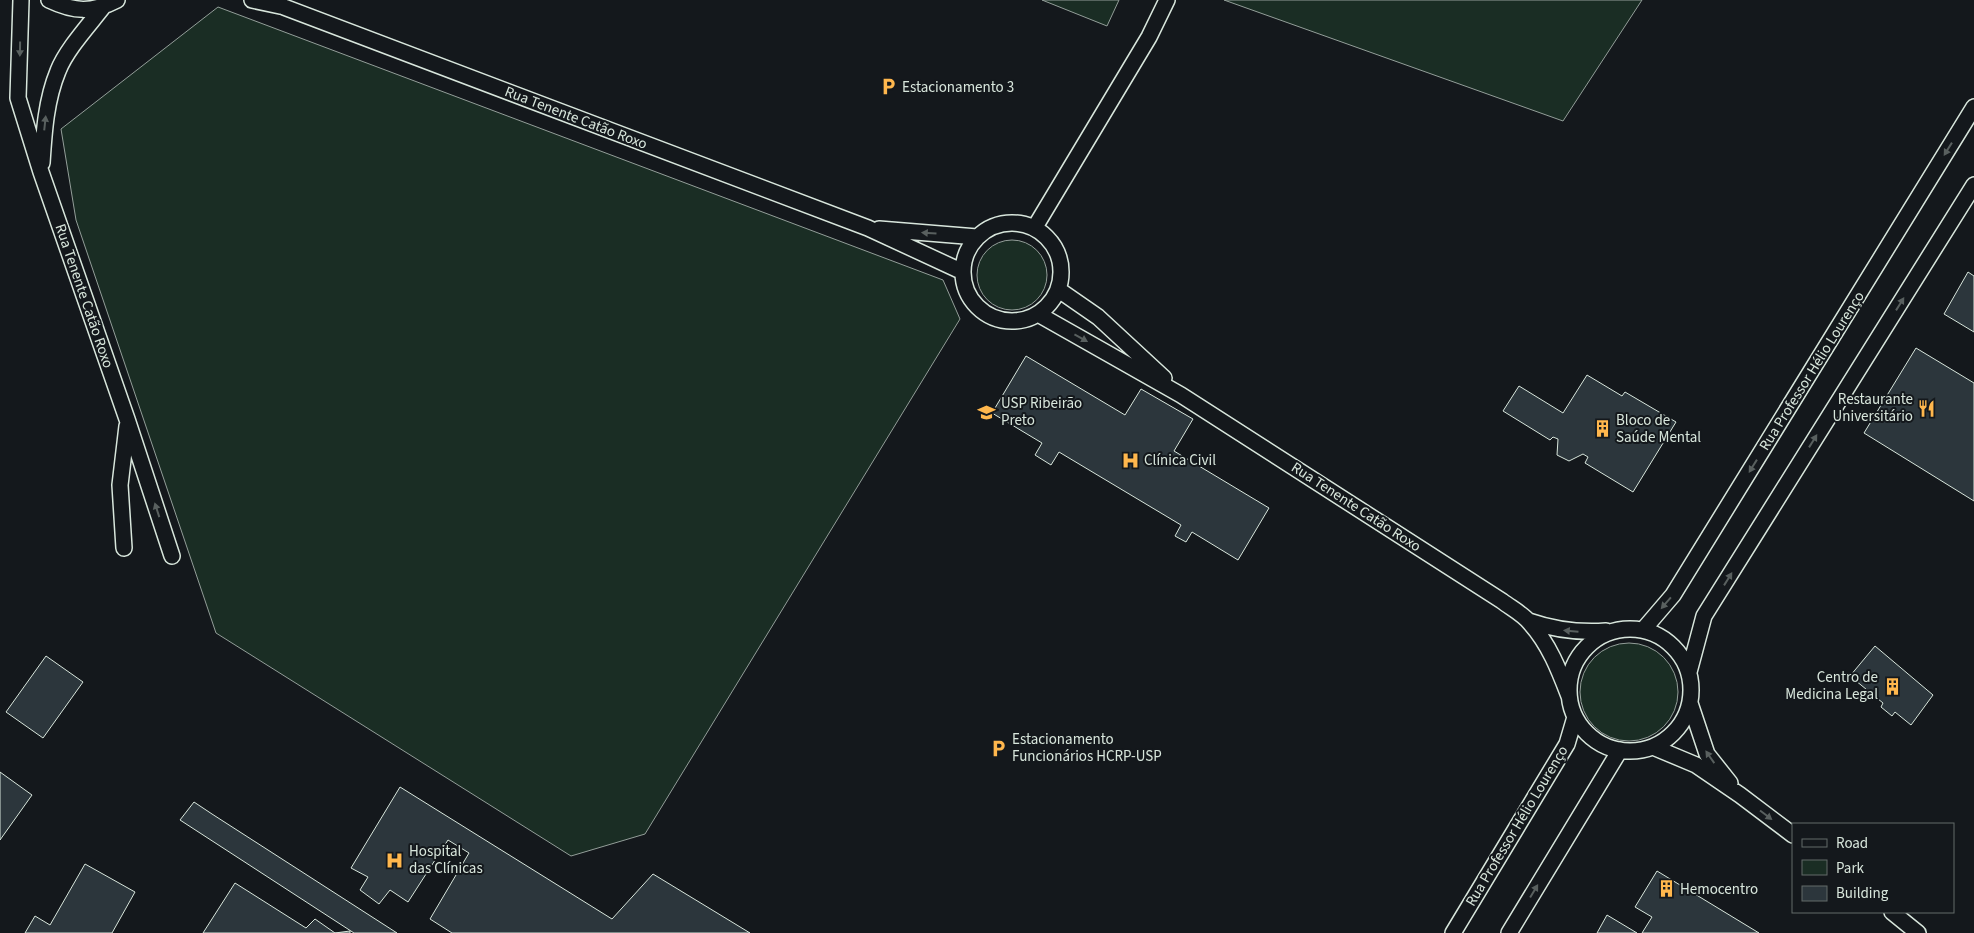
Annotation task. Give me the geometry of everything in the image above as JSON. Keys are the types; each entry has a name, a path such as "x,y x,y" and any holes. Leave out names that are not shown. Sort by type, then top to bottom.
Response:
{"street":[{"name":"Rua Tenente Catão Roxo","path":"21,0 18,98 41,172 128,419 172,556"},
{"path":"49,0 66,8 84,10 103,8 117,0"},
{"name":"Rua Tenente Catão Roxo","path":"252,0 278,4 868,228 963,272"},
{"path":"1035,227 1149,37 1167,0"},
{"name":"Rua Tenente Catão Roxo","path":"41,172 48,101 58,70 83,32 103,8"},
{"name":"Rua Professor Hélio Lourenço","path":"1643,630 1673,595 1974,107"},
{"path":"1740,795 1706,754 1690,703 1689,672 1704,616 1974,185"},
{"path":"1004,223 1020,223 1035,227 1049,238 1059,254 1062,272 1059,290 1050,303 1038,314 1026,319 1013,321 989,315 979,308 970,297 965,285 963,272 969,247 977,237 990,228 1004,223"},
{"name":"Rua Tenente Catão Roxo","path":"868,228 977,237"},
{"name":"Rua Tenente Catão Roxo","path":"1059,290 1098,317 1181,394"},
{"name":"Rua Tenente Catão Roxo","path":"1038,314 1181,394 1529,621 1571,632 1615,630"},
{"name":"Rua Tenente Catão Roxo","path":"124,548 120,486 128,419"},
{"name":"Rua Tenente Catão Roxo","path":"1529,621 1546,644 1559,669 1568,696"},
{"path":"1689,672 1679,652 1663,638 1643,630 1615,630 1595,639 1579,655 1570,674 1568,696 1575,717 1586,733 1602,744 1620,750 1653,747 1670,736 1683,721 1690,703"},
{"name":"Rua Professor Hélio Lourenço","path":"1453,933 1567,744 1575,717"},
{"path":"1653,747 1696,765 1792,834"},
{"path":"1509,933 1620,750"},
{"path":"1893,913 1918,933"}],"green space":[{"path":"1042,0 1119,0 1107,26"},
{"path":"1224,0 1642,0 1563,121"},
{"path":"218,7 943,280 960,319 645,834 571,856 216,633 76,220 61,129"},
{"path":"1012,240 1031,246 1041,256 1047,275 1041,294 1031,304 1012,310 993,304 983,294 977,275 983,256 993,246"},
{"path":"1629,643 1648,647 1664,657 1674,673 1678,692 1674,711 1664,727 1648,737 1629,741 1610,737 1594,727 1584,711 1580,692 1584,673 1594,657 1610,647"}],"building":[{"path":"1968,272 1974,276 1974,332 1944,314"},
{"name":"Restaurante Universitário","path":"1916,348 1974,383 1974,501 1864,433"},
{"name":"Clínica Civil","path":"1026,356 1125,415 1141,389 1193,419 1174,451 1269,508 1238,560 1192,532 1186,542 1175,536 1181,525 1059,452 1051,465 1035,455 1042,443 992,413"},
{"name":"Bloco de Saúde Mental","path":"1587,375 1622,396 1625,392 1676,422 1633,492 1585,463 1588,457 1583,454 1569,461 1557,455 1558,439 1553,437 1550,440 1503,411 1519,386 1563,413"},
{"name":"Centro de Medicina Legal","path":"1875,646 1933,695 1911,725 1895,712 1892,716 1881,707 1883,703 1850,676"},
{"path":"46,656 83,682 43,738 6,712"},
{"path":"0,772 32,795 0,840"},
{"name":"Hospital das Clínicas","path":"400,787 612,919 653,874 750,933 452,933 430,919 469,853 448,840 408,902 390,890 379,904 360,890 368,877 351,868"},
{"path":"194,802 397,933 354,933 180,820"},
{"path":"85,864 135,892 112,933 25,933 35,916 50,925"},
{"name":"Hemocentro","path":"1657,871 1759,933 1642,933 1652,917 1635,907"},
{"path":"235,883 306,928 315,919 335,933 203,933"},
{"path":"1607,915 1637,933 1597,933"}],"place":[{"name":"Estacionamento 3","path":"888,87"},
{"name":"Restaurante Universitário","path":"1927,408"},
{"name":"USP Ribeirão Preto","path":"987,412"},
{"name":"Bloco de Saúde Mental","path":"1602,429"},
{"name":"Clínica Civil","path":"1130,460"},
{"name":"Centro de Medicina Legal","path":"1892,686"},
{"name":"Estacionamento Funcionários HCRP-USP","path":"998,748"},
{"name":"Hospital das Clínicas","path":"395,860"},
{"name":"Hemocentro","path":"1666,889"}]}
